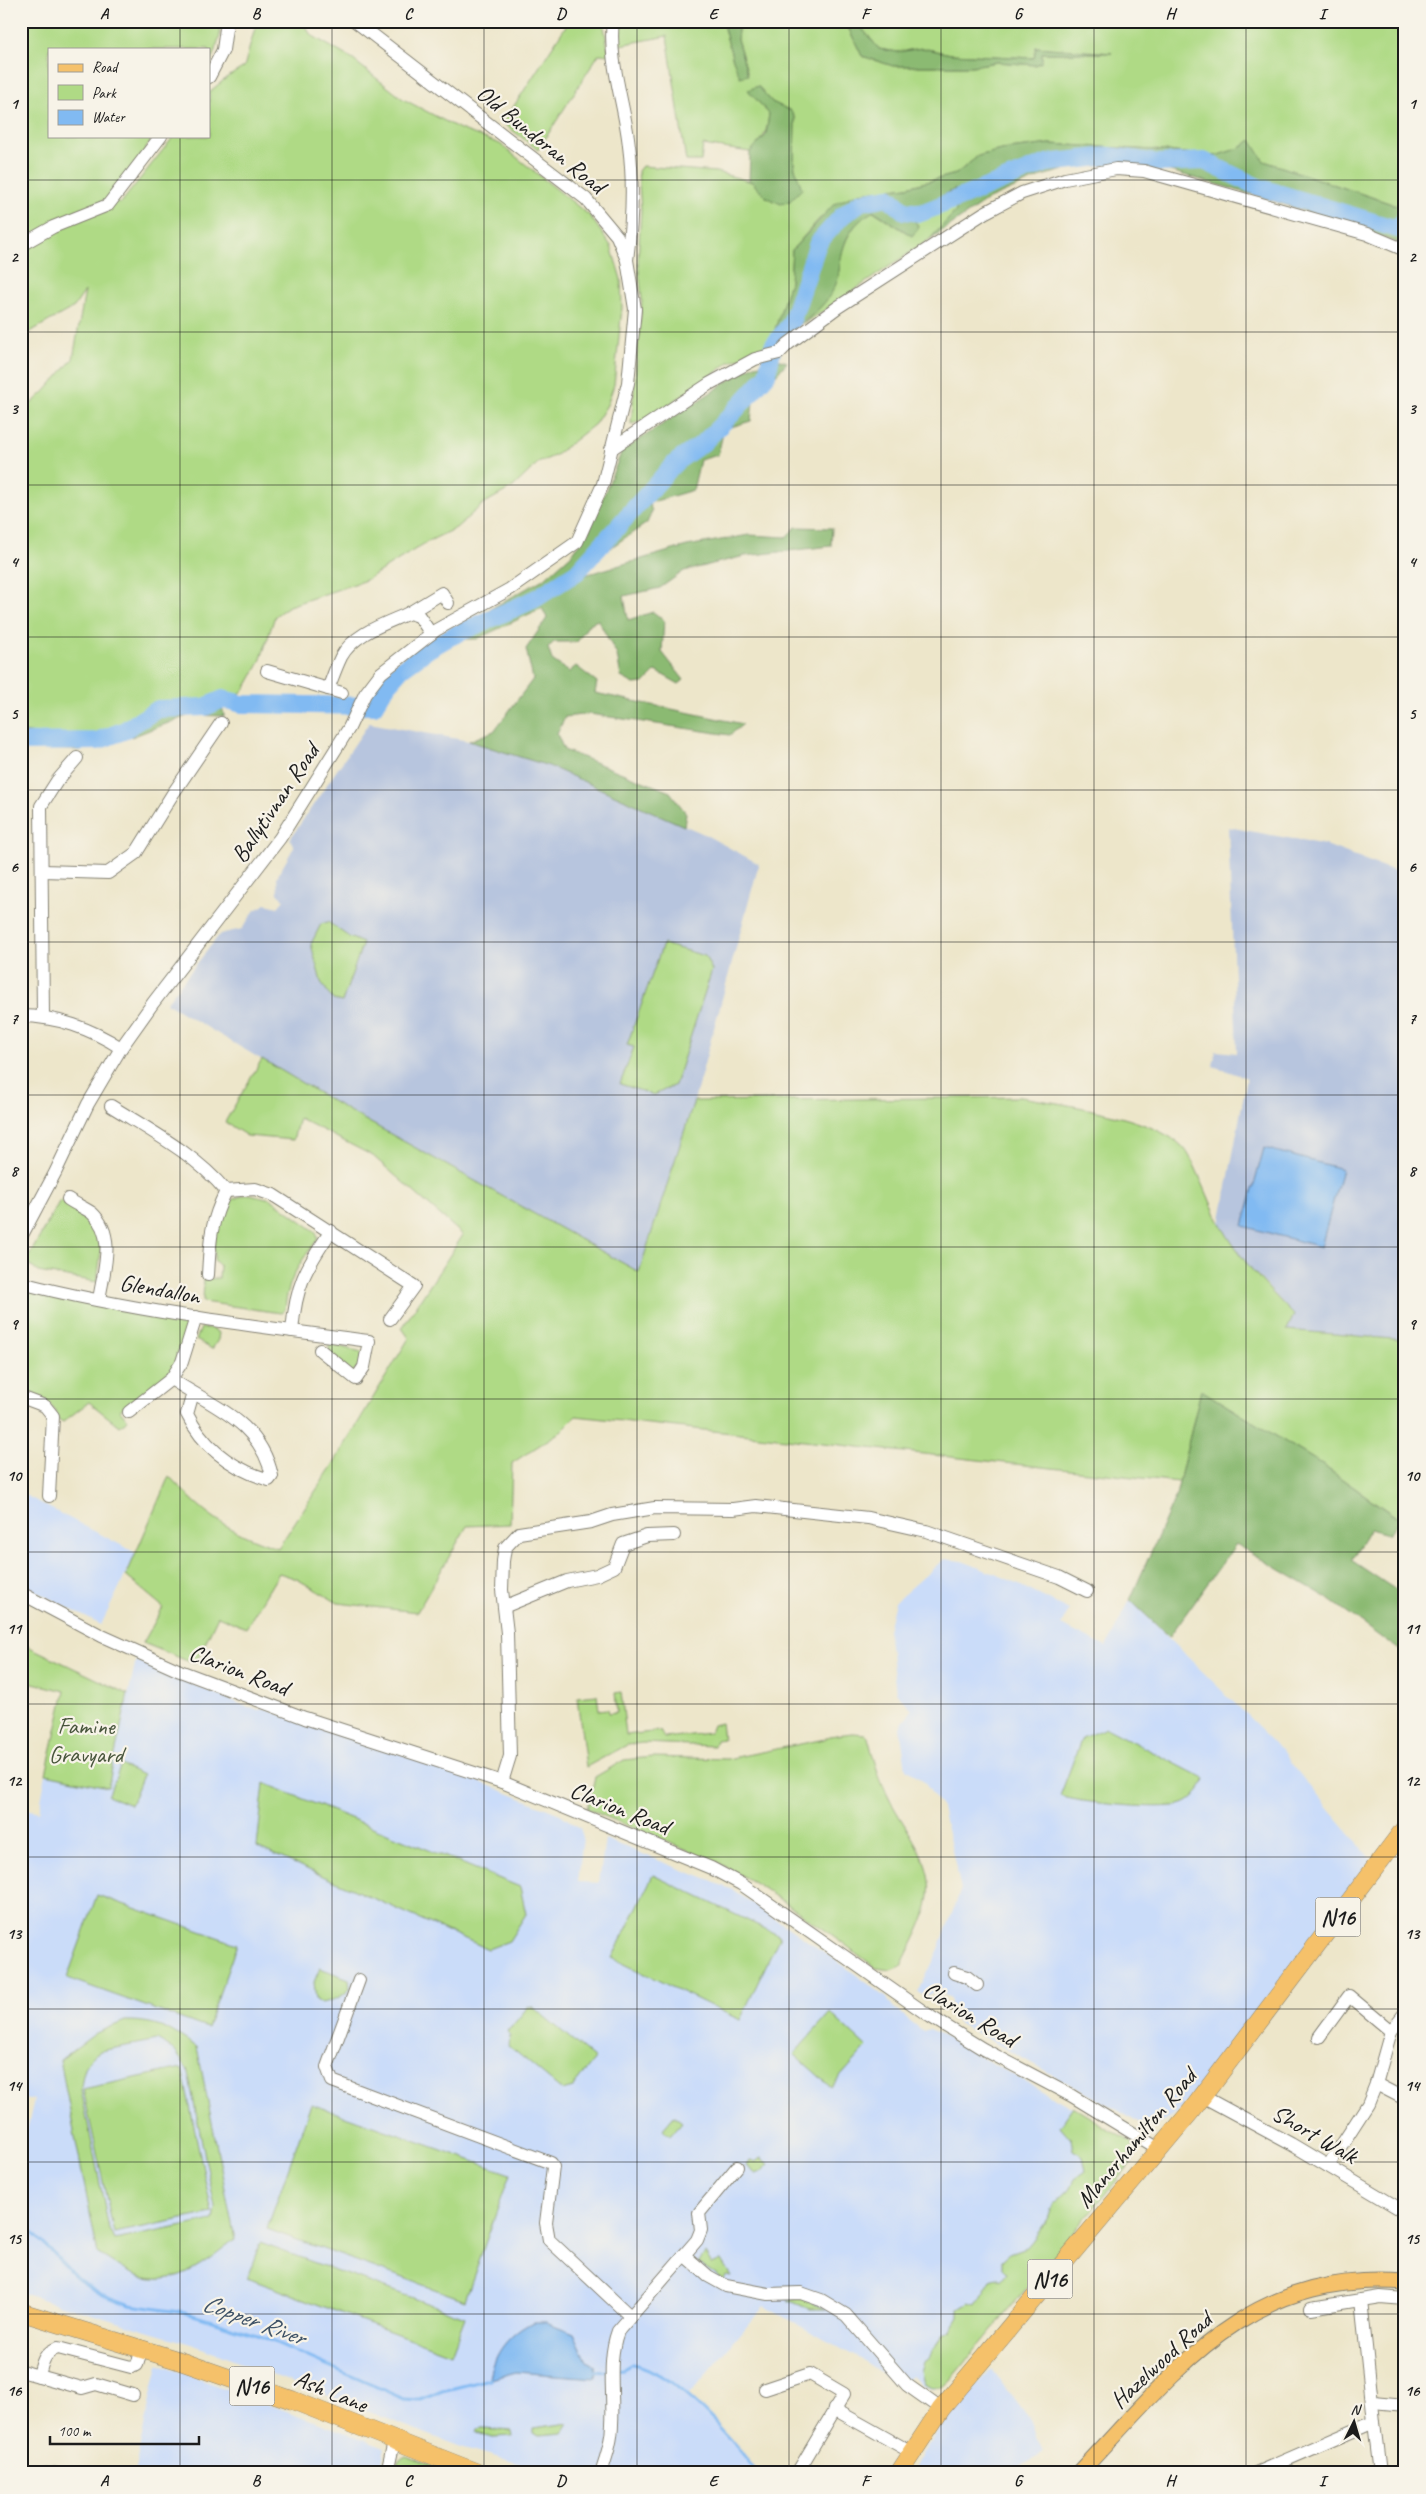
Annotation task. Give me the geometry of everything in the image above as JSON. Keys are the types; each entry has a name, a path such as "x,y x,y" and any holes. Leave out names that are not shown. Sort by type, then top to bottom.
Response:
{"highway":[{"name":"Manorhamilton Road","path":"900,2473 911,2452 941,2409 1202,2096 1405,1828"},
{"name":"Ash Lane","path":"21,2312 142,2349 292,2400 478,2473"}],"main road":[{"name":"Hazelwood Road","path":"1079,2473 1194,2354 1224,2329 1252,2312 1310,2289 1341,2282 1372,2279 1405,2282"}],"street":[{"path":"210,75 223,50 227,21"},
{"name":"Old Bundoran Road","path":"355,21 470,108 586,200 617,236 627,260 635,309 628,383 611,449"},
{"path":"613,21 614,51 630,146 632,216 627,260"},
{"path":"21,245 53,227 108,205 160,138"},
{"path":"611,449 709,384 755,359 779,353 788,344 838,307 984,213 1022,194 1065,179 1116,169 1144,171 1367,234 1405,250"},
{"name":"Ballytivnan Road","path":"21,1237 55,1173 88,1104 121,1048 153,1003 280,838 320,778 355,716 365,694 381,673 431,634 510,589 577,542 603,484 611,449"},
{"path":"328,690 342,656 352,642 442,594 448,603"},
{"path":"409,613 419,616 431,634"},
{"path":"267,671 342,693"},
{"path":"43,871 108,873 136,853 172,795 221,723"},
{"path":"43,1016 43,871 39,817 41,803 77,758"},
{"path":"21,1016 43,1016 61,1021 110,1041 121,1048"},
{"path":"111,1106 192,1158 211,1173 226,1191 255,1189 273,1195 414,1286 390,1319"},
{"name":"Glendallon","path":"208,1275 214,1215 226,1191"},
{"path":"68,1199 92,1214 105,1234 107,1254 99,1300"},
{"path":"292,1331 298,1287 306,1269 331,1231"},
{"name":"Glendallon","path":"21,1283 99,1300 196,1317 369,1341 364,1367 356,1379 320,1350"},
{"path":"129,1412 171,1379 182,1362 196,1317"},
{"path":"171,1379 238,1420 255,1437 270,1464 272,1476 269,1480 240,1470 223,1459 206,1443 188,1414 192,1393"},
{"path":"21,1397 45,1406 53,1416 49,1496"},
{"path":"502,1782 510,1756 506,1606 502,1590 503,1561 506,1548 519,1534 591,1522 612,1515 655,1508 733,1509 756,1506 868,1518 926,1531 1059,1577 1088,1591"},
{"path":"506,1606 566,1581 597,1576 614,1567 623,1544 646,1536 674,1535"},
{"name":"Clarion Road","path":"21,1593 102,1636 242,1695 305,1718 502,1782 711,1868 742,1884 931,2017 983,2049 1072,2096 1159,2149"},
{"path":"954,1973 966,1977 977,1985"},
{"path":"359,1980 327,2067 332,2081 551,2163 553,2166 546,2224 549,2240 630,2316"},
{"path":"1319,2037 1349,1996 1391,2031"},
{"path":"1328,2166 1368,2104 1376,2084 1391,2031 1405,2013"},
{"path":"1376,2084 1405,2099"},
{"name":"Short Walk","path":"1202,2096 1328,2166 1405,2212"},
{"path":"601,2473 610,2441 612,2358 618,2331 700,2236 699,2213 737,2167"},
{"path":"684,2255 708,2276 726,2286 768,2294 800,2293 835,2307 846,2315 907,2385 941,2409"},
{"path":"1311,2308 1380,2297 1405,2299"},
{"path":"1361,2300 1380,2473"},
{"path":"38,2376 43,2361 50,2351 58,2348 131,2367 137,2365 142,2349"},
{"path":"21,2371 82,2388 96,2384 125,2389"},
{"path":"765,2389 810,2374 844,2394 797,2473"},
{"path":"1373,2402 1405,2405"},
{"path":"834,2409 911,2452"},
{"path":"1256,2473 1374,2422"},
{"path":"387,2473 394,2441"}],"shaded area":[{"path":"369,723 469,741 549,766 704,834 759,864 694,1101 639,1272 349,1111 166,1003 220,934 242,929 255,910 266,904 278,907 284,900 278,893 277,877 294,847 290,839"},
{"path":"1228,827 1326,845 1386,868 1405,873 1405,1340 1287,1330 1294,1315 1245,1262 1220,1224 1247,1078 1213,1066 1216,1051 1237,1053"},
{"path":"21,1493 136,1553 101,1625 21,1584"},
{"path":"944,1559 962,1561 1005,1578 1069,1610 1061,1625 1106,1647 1130,1600 1275,1743 1371,1859 1336,1908 1179,2113 1150,2128 958,2023 951,2010 951,1999 937,1990 926,1996 918,1993 939,1949 961,1889 942,1808 924,1782 906,1769 900,1727 912,1709 896,1692 888,1630 895,1602"},
{"path":"136,1660 247,1707 257,1710 264,1709 450,1770 560,1814 580,1828 583,1837 578,1882 599,1883 605,1839 733,1890 847,1968 887,1998 893,2007 923,2031 930,2029 1080,2112 1134,2149 1133,2161 942,2387 934,2389 922,2386 911,2376 900,2387 867,2363 764,2306 688,2396 703,2409 757,2473 553,2473 461,2447 194,2345 21,2293 21,2156 34,2100 21,2097 21,1808 39,1812 46,1774 108,1787"},
{"path":"158,2364 385,2447 380,2473 134,2473"},
{"path":"992,2369 1032,2423 1043,2452 1007,2473 912,2473 921,2455 944,2422"}],"green space":[{"path":"21,21 219,21 220,36 210,64 210,48 48,48 48,138 154,138 111,196 120,204 172,138 210,138 210,91 244,67 255,28 259,21 302,21 311,35 352,59 403,99 460,129 500,144 590,216 611,246 621,279 622,308 614,385 607,405 595,424 556,455 538,463 513,487 483,504 456,528 427,542 366,580 289,606 275,616 260,662 246,687 237,697 153,707 107,731 68,740 21,732 21,406 32,403 73,359 85,291 74,307 21,337"},
{"path":"569,21 606,21 604,26 609,55 599,54 538,150 503,123"},
{"path":"621,21 722,21 733,60 748,74 737,39 739,21 845,21 862,56 893,66 972,66 997,62 1035,65 1042,53 1103,53 1036,47 1034,58 951,54 922,48 898,52 879,49 856,21 1405,21 1405,245 1401,207 1264,161 1240,148 1215,156 1154,150 1050,144 1001,150 978,156 956,174 907,187 859,193 819,219 792,250 790,282 771,342 755,353 729,362 701,384 642,421 631,424 642,300 638,261 641,210 638,171 642,166 716,172 752,182 767,198 801,189 794,165 795,118 791,111 772,102 758,86 749,91 769,114 764,135 755,147 750,152 703,145 701,161 686,161 667,36 620,45"},
{"path":"722,21 739,21 737,39 748,75 740,77"},
{"path":"845,21 856,21 879,49 898,52 922,48 951,54 1034,58 1036,47 1112,53 1042,53 1042,62 1035,65 997,62 972,66 893,66 862,56"},
{"path":"758,86 772,102 791,111 795,118 794,165 802,189 790,201 781,204 767,198 749,181 750,152 766,135 769,114 748,90"},
{"path":"1251,140 1264,161 1401,207 1404,245 1271,200 1142,163 1075,167 1045,175 989,199 930,239 956,211 955,189 900,218 914,219 919,228 912,236 874,211 854,227 846,240 837,282 825,303 799,325 771,342 790,282 792,250 834,204 859,193 907,187 956,174 978,156 1001,150 1050,144 1154,150 1215,156 1240,148"},
{"path":"955,189 957,211 930,239 804,324 825,300 831,288 842,251 853,229 861,220 873,211 912,236 899,218"},
{"path":"780,360 787,362 753,402 751,421 724,429 718,455 700,460 693,490 649,503 652,511 647,523 610,548 578,577 687,546 749,535 786,537 796,527 832,528 831,546 745,556 684,571 660,588 624,596 628,620 653,612 664,620 662,652 684,680 679,684 656,671 644,683 634,684 621,677 617,655 598,620 589,624 577,642 554,642 548,648 552,660 569,672 576,666 597,682 595,693 743,724 730,735 590,714 565,717 557,734 564,750 670,792 686,813 684,826 549,766 469,741 494,731 533,679 526,649 547,618 542,608 477,639 458,639 452,631 545,578 572,554 589,531 622,451 745,370 755,365"},
{"path":"211,700 223,710 224,716 190,715 131,737 153,707"},
{"path":"21,732 61,737 81,750 27,749 21,752"},
{"path":"328,922 349,937 363,943 342,1002 333,1000 321,982 311,944 321,924"},
{"path":"663,944 705,956 712,970 675,1085 654,1095 620,1084 634,1047 627,1045"},
{"path":"262,1059 349,1111 639,1272 694,1101 1021,1097 1107,1113 1151,1128 1183,1147 1197,1171 1227,1236 1254,1272 1294,1315 1287,1330 1405,1340 1405,1523 1315,1460 1201,1390 1179,1482 576,1416 560,1432 512,1463 510,1524 467,1526 417,1612 338,1603 297,1579 279,1573 246,1628 218,1616 195,1664 143,1643 163,1607 126,1576 169,1476 194,1501 218,1520 260,1542 278,1548 332,1466 409,1338 402,1328 463,1235 373,1156 299,1118 293,1140 247,1136 225,1122"},
{"path":"250,1194 271,1199 316,1232 318,1239 292,1280 288,1289 285,1310 281,1313 203,1302 204,1279 219,1278 220,1266 214,1260 218,1216 228,1202 237,1197"},
{"path":"60,1200 86,1217 94,1224 98,1232 101,1252 97,1282 38,1272 28,1264 28,1258"},
{"path":"21,1289 41,1295 188,1322 182,1348 171,1372 120,1410 128,1420 119,1426 89,1402 63,1422 58,1419 49,1403 21,1392"},
{"path":"201,1328 210,1328 219,1333 218,1340 212,1349 196,1340"},
{"path":"329,1344 362,1352 362,1362 352,1373 329,1352"},
{"path":"1201,1390 1315,1460 1400,1520 1388,1534 1370,1529 1351,1560 1405,1596 1405,1654 1326,1597 1236,1544 1169,1637 1130,1600 1176,1495"},
{"name":"Famine Gravyard","path":"21,1643 128,1694 108,1787 46,1774 65,1691 21,1680"},
{"path":"621,1692 626,1735 660,1731 664,1738 710,1733 713,1725 721,1723 723,1739 716,1740 714,1746 642,1743 627,1745 586,1767 577,1697 597,1695 599,1710 608,1709 609,1713 617,1712 615,1693"},
{"path":"1106,1728 1205,1779 1198,1791 1188,1801 1179,1805 1155,1807 1084,1801 1060,1796 1082,1738"},
{"path":"853,1733 865,1734 868,1737 883,1785 915,1842 926,1868 929,1882 929,1896 921,1923 901,1966 892,1970 876,1968 831,1934 757,1884 717,1862 587,1809 595,1777 624,1760 652,1757 727,1759 825,1739 829,1736"},
{"path":"121,1765 143,1775 131,1805 108,1796"},
{"path":"264,1783 520,1887 526,1914 509,1941 488,1949 257,1847"},
{"path":"653,1875 780,1936 740,2020 612,1958"},
{"path":"97,1895 237,1944 207,2028 67,1978"},
{"path":"320,1968 349,1979 350,1989 329,2001 321,2003 316,2000 314,1982"},
{"path":"528,2007 533,2007 595,2059 573,2087 562,2090 509,2046 510,2035 507,2032"},
{"path":"830,2013 867,2047 831,2087 794,2054"},
{"path":"125,2021 137,2021 164,2027 197,2047 235,2239 201,2264 176,2276 150,2279 135,2275 98,2254 60,2060 96,2033","holes":["157,2040 174,2050 187,2068 215,2207 213,2220 115,2240 109,2229 81,2089 82,2078 91,2058 100,2051"]},
{"path":"182,2068 212,2213 114,2233 83,2089"},
{"path":"311,2104 510,2174 465,2300 267,2229"},
{"path":"1073,2107 1131,2142 1135,2153 1133,2161 950,2380 942,2387 932,2387 923,2383 920,2371 923,2362 930,2358 942,2334 951,2330 959,2317 959,2309 969,2303 976,2305 991,2280 997,2278 1001,2281 1007,2273 1002,2268 1002,2260 1010,2253 1027,2247 1048,2219 1053,2205 1070,2189 1075,2179 1086,2171 1083,2156 1073,2150 1071,2139 1060,2126"},
{"path":"674,2116 682,2122 670,2136 663,2129"},
{"path":"762,2158 769,2164 761,2172 756,2174 746,2166 749,2161 755,2162"},
{"path":"260,2243 465,2317 451,2354 247,2278"},
{"path":"705,2253 712,2264 721,2260 731,2276 726,2275 724,2280 698,2263"},
{"path":"800,2298 826,2309 809,2309 788,2300"},
{"path":"569,2423 562,2434 539,2436 534,2433 534,2428"},
{"path":"477,2430 512,2431 513,2436 493,2437 476,2433"},
{"path":"406,2456 452,2473 394,2473 397,2461"},
{"path":"21,2461 54,2464 79,2473 21,2473"}],"water":[{"path":"1264,1148 1342,1169 1321,1247 1243,1226"},
{"path":"533,2322 546,2322 574,2333 587,2361 595,2366 596,2378 516,2372 490,2379 495,2360 504,2345 517,2332"}],"waterway":[{"path":"21,742 97,741 123,731 158,709 205,707 223,699 242,704 374,706 388,684 401,669 429,649 450,637 535,599 577,572 676,462 703,443 732,414 767,375 773,346 791,323 818,243 842,216 861,202 888,197 904,211 921,213 1047,163 1109,156 1158,163 1204,161 1258,187 1397,229 1405,218"},
{"name":"Copper River","path":"21,2229 33,2233 79,2280 101,2294 130,2305 186,2313 260,2336 404,2399 421,2400 442,2391 490,2379"},
{"name":"Copper River","path":"616,2370 623,2369 632,2364 648,2369 683,2392 718,2425 757,2473"},
{"name":"Copper River","path":"595,2372 610,2371"}]}
